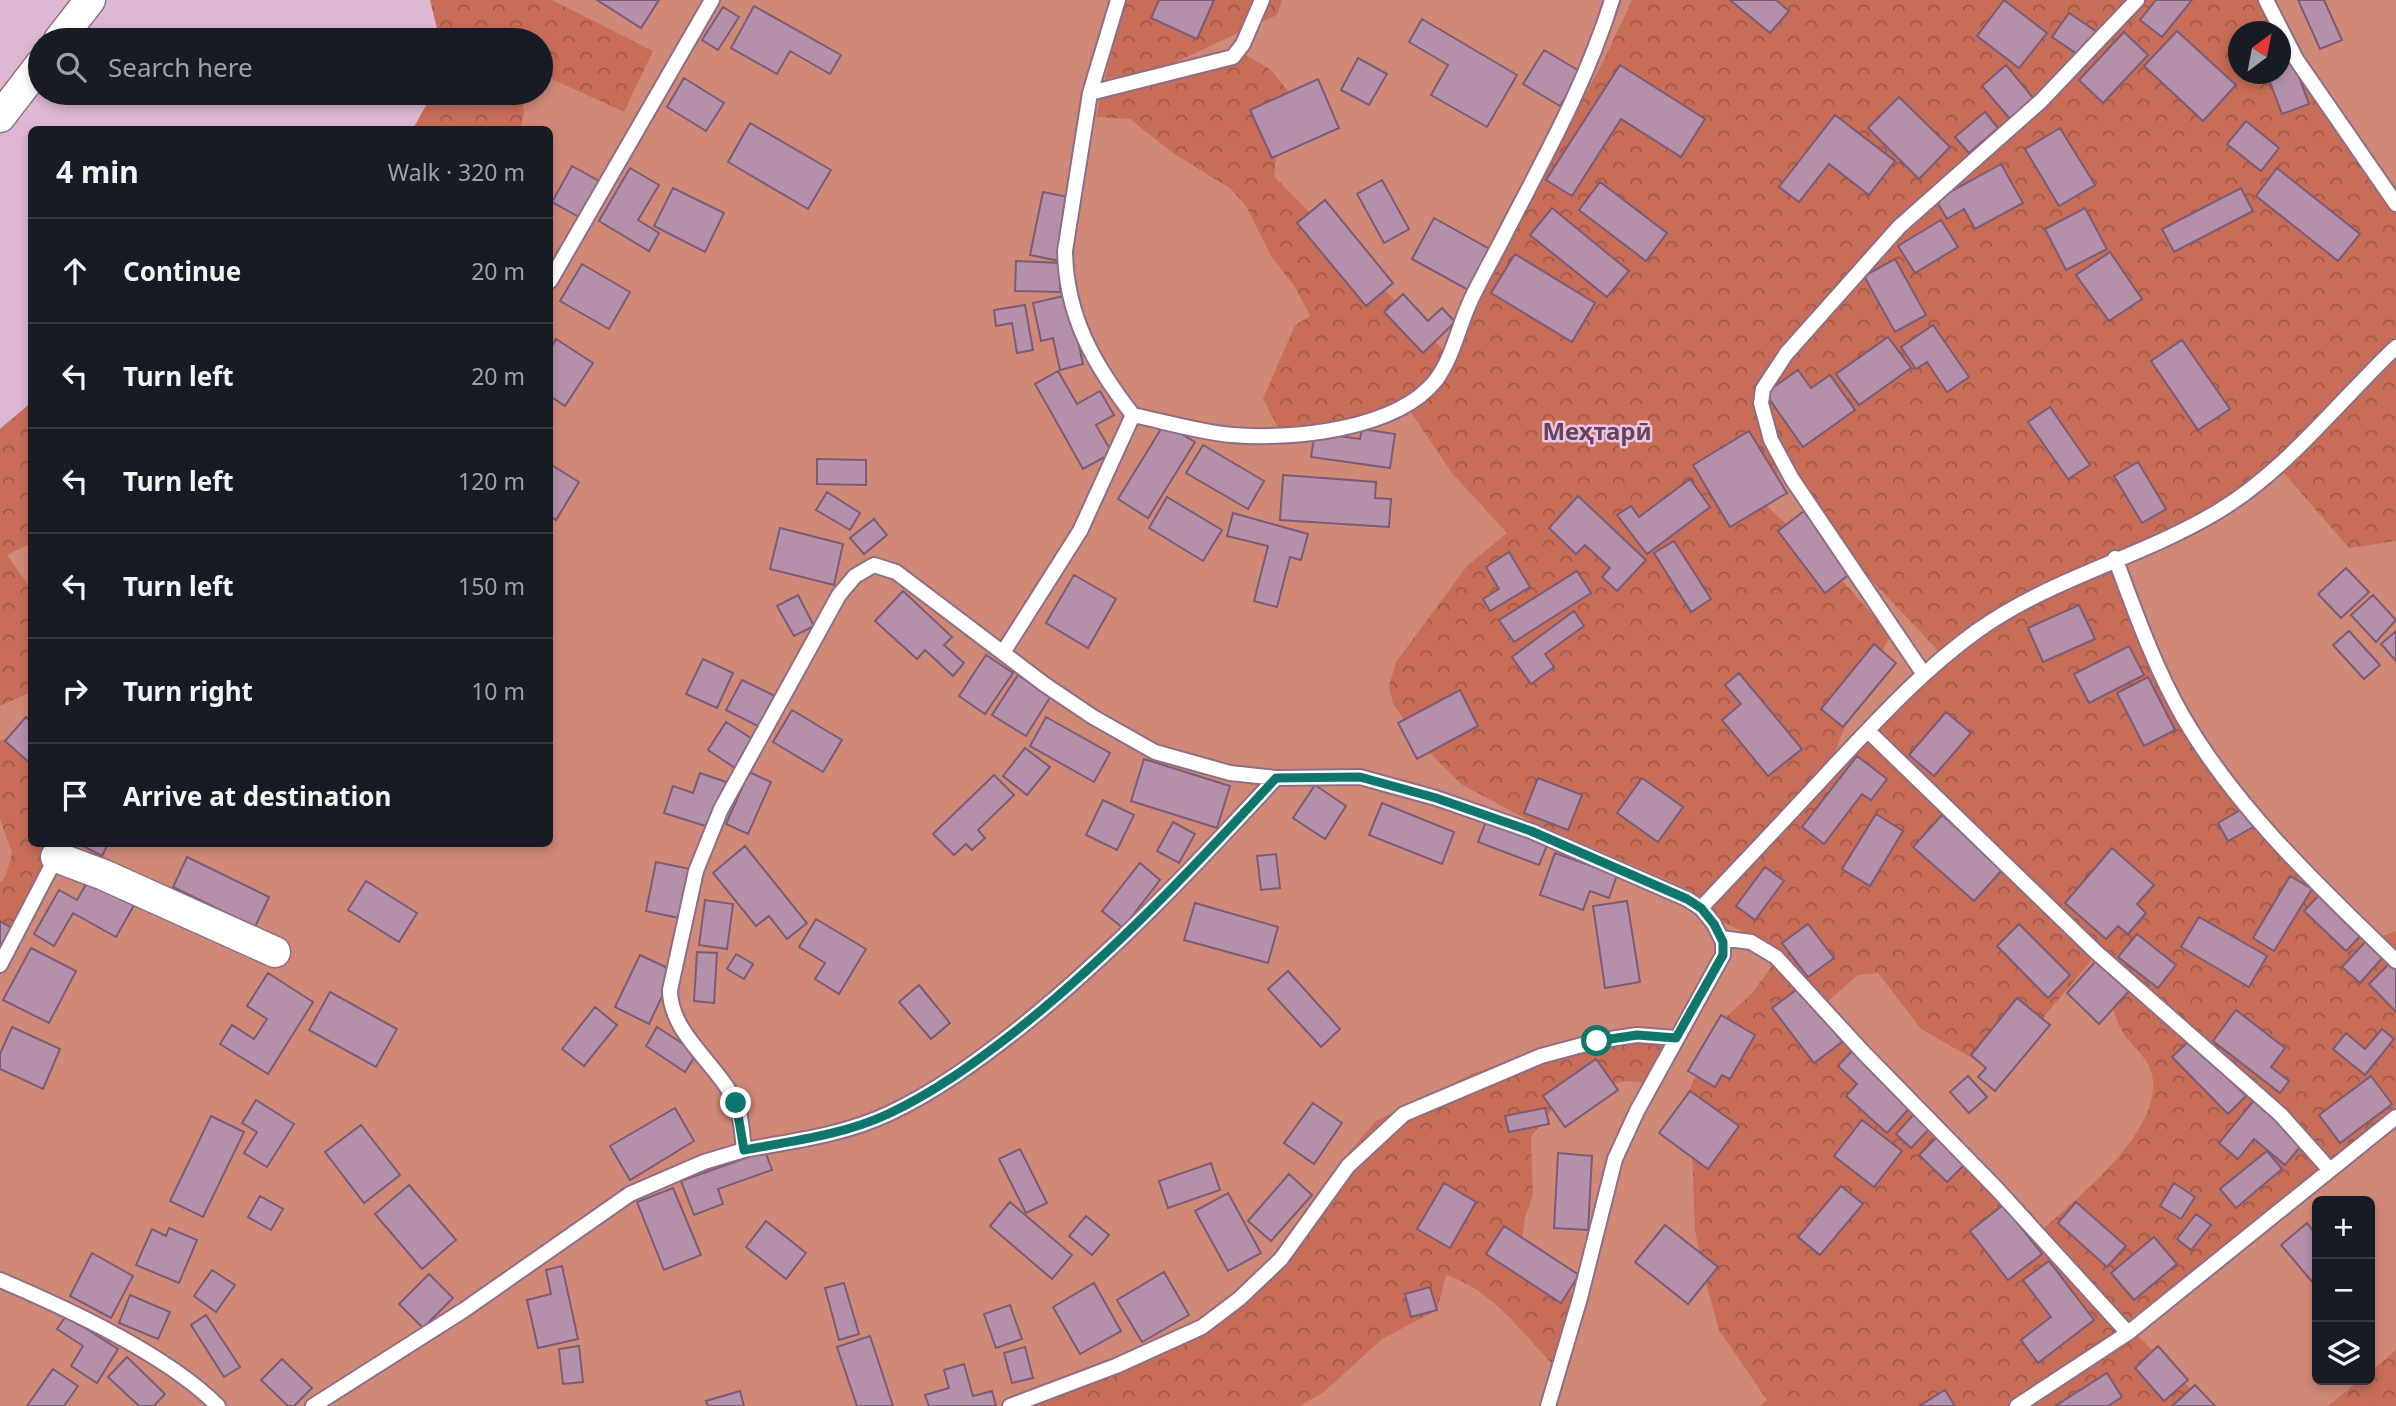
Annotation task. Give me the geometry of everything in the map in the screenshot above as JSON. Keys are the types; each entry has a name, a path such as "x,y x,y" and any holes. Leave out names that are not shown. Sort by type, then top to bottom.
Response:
{"street":[{"path":"68,28 90,0"},
{"path":"0,117 28,81"},
{"path":"59,850 104,874 275,952"}],"lane":[{"path":"553,276 712,0"},
{"path":"1118,0 1090,93 1065,251 1066,274 1085,344 1104,377 1133,415 1233,435 1286,435 1351,426 1399,408 1420,396 1436,379 1448,358 1470,302 1566,119 1598,45 1612,0"},
{"path":"1090,93 1233,57 1243,44 1262,0"},
{"path":"1923,673 1792,479 1771,440 1763,418 1763,389 1786,354 1899,227 2041,101 2137,0"},
{"path":"2266,0 2296,59 2396,204"},
{"path":"1701,908 1923,673 1980,629 2054,585 2220,510 2295,450 2396,348"},
{"path":"1004,651 1080,531 1133,415"},
{"path":"2115,558 2155,661 2184,718 2202,745 2232,787 2295,859 2396,961"},
{"path":"744,1150 736,1103 681,1025 670,999 696,871 728,793 839,595 863,569 874,565 896,572 1004,651 1044,684 1093,718 1155,752 1230,773 1276,778 1360,777 1436,798 1609,862 1672,890 1701,908 1721,938 1724,948 1722,960 1676,1038 1615,1158 1580,1298 1548,1406"},
{"path":"1868,731 2081,939 2281,1115 2330,1170"},
{"path":"313,1406 464,1310 630,1194 704,1162 744,1150 828,1135 887,1115 970,1067 1072,986 1276,778"},
{"path":"0,965 59,850"},
{"path":"1721,938 1751,942 1776,957 1863,1052 1996,1188 2128,1334"},
{"path":"1010,1406 1116,1366 1202,1327 1239,1299 1281,1259 1348,1166 1404,1114 1552,1053 1597,1041 1637,1035 1676,1038"},
{"path":"2017,1406 2128,1334 2396,1117"},
{"path":"0,1280 40,1297 141,1351 187,1379 218,1406"}],"shaded area":[{"path":"430,0 2396,0 2396,1406 0,1406 0,429 28,406 28,847 553,847 553,126 415,126 426,105 553,105 553,28 437,28"}],"green space":[{"path":"430,0 552,0 653,51 624,112 553,79 553,28 437,28"},
{"path":"1125,0 1282,0 1277,15 1165,67 1105,79"},
{"path":"1632,0 2272,0 2281,21 2228,21 2228,84 2291,84 2291,44 2354,136 2396,187 2396,541 2349,548 2276,464 2192,526 2111,557 2158,672 2211,753 2290,849 2376,939 2396,931 2396,1115 2333,1167 2125,1323 2208,1406 1760,1406 1767,1400 1719,1330 1704,1276 1695,1230 1692,1149 1685,1098 1725,1018 1752,993 1779,956 1746,933 1715,919 1711,903 1679,885 1526,819 1461,784 1423,746 1393,704 1389,686 1396,662 1467,566 1507,533 1452,473 1406,405 1352,425 1280,431 1263,399 1295,325 1310,316 1295,287 1271,256 1246,206 1231,189 1173,153 1130,119 1096,117 1102,91 1239,51 1270,69 1310,118 1277,148 1274,176 1453,360 1524,207 1604,60","holes":["1781,471 1858,566 1945,658 1831,762 1855,700 1891,635 1818,554 1751,491","2101,949 2131,977 2110,999 2122,1030 2150,1068 2153,1090 2147,1112 2135,1135 2118,1157 2043,1229 1826,1003 1858,975 1878,973 1921,1029 1982,1064 2000,1069"]},
{"path":"426,105 523,105 521,126 415,126"},
{"path":"28,406 28,544 7,555 28,585 28,693 0,706 0,429"},
{"path":"23,738 28,747 28,847 63,847 0,973 0,883 6,875 12,853 0,819 0,740"},
{"path":"1640,1028 1671,1031 1655,1083 1625,1081 1562,1097 1531,1137 1533,1195 1525,1217 1520,1258 1578,1298 1558,1370 1493,1302 1479,1291 1446,1275 1437,1310 1382,1339 1324,1392 1300,1406 1015,1406 1209,1325 1273,1266 1338,1165 1376,1121 1472,1074 1568,1040"},
{"path":"2396,1350 2396,1406 2328,1406 2354,1385 2375,1385 2375,1368"}],"building":[{"path":"597,0 659,0 641,28"},
{"path":"1159,0 1214,0 1197,39 1151,18"},
{"path":"1730,0 1776,0 1789,11 1770,33"},
{"path":"2004,0 2047,33 2019,68 1977,36"},
{"path":"2156,0 2192,0 2162,37 2140,20"},
{"path":"2298,0 2324,0 2342,40 2320,49"},
{"path":"754,6 841,55 830,74 790,51 777,74 731,48"},
{"path":"723,7 739,17 718,50 702,40"},
{"path":"2069,13 2097,32 2080,56 2052,37"},
{"path":"1422,19 1517,75 1487,127 1431,95 1448,65 1409,42"},
{"path":"2177,31 2228,78 2228,84 2236,85 2203,121 2144,66"},
{"path":"2124,32 2148,55 2103,103 2079,80"},
{"path":"1544,50 1581,72 1560,106 1523,84"},
{"path":"1358,58 1387,74 1369,105 1341,90"},
{"path":"2293,61 2309,104 2282,114 2271,84 2291,84"},
{"path":"1620,65 1705,119 1681,157 1621,119 1572,196 1546,180"},
{"path":"2006,65 2034,99 2010,119 1982,86"},
{"path":"684,78 724,103 706,131 667,107"},
{"path":"1318,79 1339,128 1272,158 1250,110"},
{"path":"1899,97 1950,147 1919,179 1868,128"},
{"path":"1985,112 1998,128 1969,153 1955,137"},
{"path":"1835,115 1895,161 1869,195 1829,164 1799,202 1779,187"},
{"path":"2246,121 2279,148 2261,171 2227,144"},
{"path":"750,123 831,170 808,209 728,162"},
{"path":"2060,128 2095,185 2059,206 2025,149"},
{"path":"2001,164 2023,203 1975,229 1964,209 1947,219 1936,200"},
{"path":"572,166 599,181 579,217 553,200"},
{"path":"630,168 659,185 638,220 659,233 649,251 599,221"},
{"path":"2277,168 2360,234 2338,261 2256,196"},
{"path":"1382,180 1409,229 1384,243 1357,194"},
{"path":"1600,182 1667,233 1646,261 1579,210"},
{"path":"673,188 724,213 705,252 654,226"},
{"path":"2241,188 2253,211 2174,252 2162,229"},
{"path":"1043,192 1073,198 1060,261 1030,255"},
{"path":"1325,200 1393,283 1366,306 1297,223"},
{"path":"1552,208 1629,271 1607,297 1530,235"},
{"path":"2085,208 2107,249 2066,270 2045,229"},
{"path":"1434,218 1493,251 1470,291 1412,259"},
{"path":"1941,220 1958,247 1915,273 1898,246"},
{"path":"2110,252 2142,299 2109,321 2076,275"},
{"path":"1515,254 1595,303 1572,342 1491,293"},
{"path":"1895,259 1926,315 1895,332 1864,276"},
{"path":"1016,261 1061,263 1060,292 1015,291"},
{"path":"582,264 630,292 609,329 560,301"},
{"path":"1403,294 1428,321 1442,308 1455,322 1423,353 1384,312"},
{"path":"1068,295 1083,364 1060,370 1053,338 1041,341 1033,303"},
{"path":"1025,305 1033,350 1017,353 1012,323 996,326 994,310"},
{"path":"1933,325 1969,377 1947,392 1927,362 1916,369 1901,347"},
{"path":"1888,337 1911,368 1859,405 1836,374"},
{"path":"556,339 593,363 565,406 553,398 553,344"},
{"path":"2182,340 2230,409 2198,430 2151,361"},
{"path":"1798,370 1811,388 1830,375 1855,410 1803,447 1765,393"},
{"path":"1058,371 1077,404 1100,391 1114,415 1096,425 1112,453 1083,469 1035,384"},
{"path":"2050,407 2090,465 2068,479 2028,422"},
{"path":"1164,424 1195,442 1148,518 1118,499"},
{"path":"1362,429 1395,434 1390,468 1311,457 1315,433 1360,439"},
{"path":"1749,431 1787,493 1730,527 1693,465"},
{"path":"1203,445 1264,481 1248,509 1186,473"},
{"path":"817,459 866,460 866,485 817,484"},
{"path":"2138,462 2166,509 2142,523 2114,476"},
{"path":"553,466 579,482 556,520 553,518"},
{"path":"1283,475 1376,482 1375,498 1391,499 1389,527 1280,520"},
{"path":"1690,479 1710,507 1647,554 1617,515 1631,506 1639,517"},
{"path":"827,492 860,513 850,530 816,510"},
{"path":"1578,496 1646,560 1617,591 1602,577 1610,568 1585,545 1576,554 1549,528"},
{"path":"1167,497 1222,530 1203,561 1149,528"},
{"path":"1804,511 1851,573 1825,593 1778,531"},
{"path":"1233,513 1308,534 1301,560 1290,557 1277,607 1254,601 1268,546 1227,536"},
{"path":"874,519 887,535 864,554 850,538"},
{"path":"780,528 843,544 834,585 770,569"},
{"path":"1674,541 1711,599 1691,612 1654,553"},
{"path":"1509,552 1530,587 1490,611 1483,599 1499,589 1486,567"},
{"path":"2346,568 2369,592 2341,618 2318,594"},
{"path":"1577,571 1591,593 1514,642 1499,620"},
{"path":"1074,575 1116,599 1088,648 1046,623"},
{"path":"903,591 952,637 944,645 964,663 953,676 925,650 917,659 875,621"},
{"path":"798,595 814,626 794,636 777,606"},
{"path":"2373,595 2396,620 2376,642 2351,615"},
{"path":"2079,605 2095,639 2043,662 2028,628"},
{"path":"1574,611 1584,626 1545,654 1554,667 1531,684 1512,657"},
{"path":"2349,631 2380,665 2364,679 2333,645"},
{"path":"2396,631 2396,661 2381,644"},
{"path":"1874,644 1896,663 1843,727 1821,709"},
{"path":"2129,646 2144,675 2089,703 2074,674"},
{"path":"986,655 1013,673 985,714 959,696"},
{"path":"703,659 733,673 717,708 686,694"},
{"path":"1739,673 1802,749 1768,776 1722,720 1741,704 1725,685"},
{"path":"1018,675 1051,696 1026,736 992,715"},
{"path":"2148,677 2175,730 2144,746 2117,693"},
{"path":"742,680 779,698 764,729 726,710"},
{"path":"1460,690 1478,726 1417,759 1398,723"},
{"path":"792,710 842,740 823,772 773,742"},
{"path":"1946,712 1971,733 1934,776 1909,755"},
{"path":"26,717 28,761 5,741"},
{"path":"1046,717 1110,753 1094,782 1030,746"},
{"path":"726,722 754,740 735,768 708,750"},
{"path":"1025,748 1050,767 1027,795 1003,776"},
{"path":"1857,756 1887,779 1871,800 1862,794 1824,844 1802,827"},
{"path":"1144,759 1230,786 1217,828 1131,801"},
{"path":"749,772 771,782 748,834 726,824"},
{"path":"700,773 726,782 712,828 664,813 673,786 693,793"},
{"path":"994,775 1014,795 978,830 985,838 972,850 966,844 954,855 933,834"},
{"path":"1538,778 1582,795 1568,830 1524,813"},
{"path":"1642,778 1683,807 1658,842 1617,813"},
{"path":"1315,785 1346,806 1325,839 1293,818"},
{"path":"1103,800 1134,815 1117,850 1086,835"},
{"path":"1382,803 1454,832 1442,864 1369,835"},
{"path":"2244,808 2255,826 2228,841 2218,823"},
{"path":"1876,814 1903,831 1870,886 1842,869"},
{"path":"1942,815 2003,869 1974,901 1913,847"},
{"path":"1487,819 1548,843 1539,865 1478,842"},
{"path":"1173,822 1195,834 1179,863 1157,851"},
{"path":"745,846 807,923 787,939 769,916 756,926 713,873"},
{"path":"85,847 106,847 102,856"},
{"path":"2112,848 2154,885 2137,904 2146,913 2128,934 2118,926 2106,939 2065,903"},
{"path":"1555,853 1617,875 1609,898 1590,891 1583,910 1540,895"},
{"path":"1276,854 1280,888 1261,890 1257,856"},
{"path":"187,857 269,897 255,927 173,887"},
{"path":"656,862 690,869 679,918 646,911"},
{"path":"1140,863 1160,880 1123,928 1102,911"},
{"path":"1765,867 1784,881 1755,920 1736,906"},
{"path":"93,872 138,898 116,937 73,913 54,946 34,934 59,890 77,900"},
{"path":"2290,876 2312,889 2274,951 2253,938"},
{"path":"366,881 417,913 399,942 348,910"},
{"path":"2321,893 2363,933 2346,951 2304,911"},
{"path":"705,900 733,904 727,949 699,945"},
{"path":"1627,901 1640,982 1605,988 1593,906"},
{"path":"1195,903 1278,927 1268,963 1184,940"},
{"path":"2199,917 2267,956 2249,987 2181,947"},
{"path":"816,919 866,949 839,994 815,979 825,963 799,947"},
{"path":"0,921 17,931 0,960"},
{"path":"1808,924 1834,958 1808,977 1782,943"},
{"path":"2019,924 2070,975 2048,998 1997,946"},
{"path":"2137,934 2176,965 2158,988 2118,957"},
{"path":"2367,940 2384,956 2360,983 2342,967"},
{"path":"31,948 76,971 49,1023 3,1000"},
{"path":"697,952 717,953 714,1003 694,1001"},
{"path":"736,954 753,964 744,979 727,969"},
{"path":"640,955 674,971 649,1024 615,1007"},
{"path":"2096,961 2129,991 2099,1024 2067,993"},
{"path":"2391,962 2396,968 2396,1012 2369,984"},
{"path":"1288,971 1340,1029 1321,1047 1268,989"},
{"path":"268,973 313,1002 268,1074 220,1044 232,1025 254,1039 267,1019 247,1006"},
{"path":"919,985 950,1023 931,1039 899,1002"},
{"path":"1800,987 1842,1042 1814,1063 1772,1008"},
{"path":"330,992 397,1029 376,1067 309,1030"},
{"path":"2017,998 2050,1025 1995,1091 1978,1077 1986,1068 1971,1055"},
{"path":"595,1007 617,1025 584,1066 562,1049"},
{"path":"2236,1010 2285,1048 2271,1067 2289,1081 2280,1093 2213,1041"},
{"path":"1721,1015 1755,1035 1730,1079 1722,1075 1715,1087 1688,1071"},
{"path":"12,1027 60,1049 43,1089 0,1069 0,1054"},
{"path":"657,1027 697,1053 685,1072 646,1046"},
{"path":"2382,1029 2394,1039 2365,1075 2333,1049 2346,1033 2365,1049"},
{"path":"2190,1040 2246,1096 2228,1114 2172,1057"},
{"path":"1852,1051 1912,1105 1887,1133 1846,1096 1857,1084 1838,1066"},
{"path":"1596,1059 1618,1090 1565,1127 1543,1096"},
{"path":"1968,1076 1987,1097 1969,1113 1950,1092"},
{"path":"2371,1076 2392,1104 2340,1143 2319,1115"},
{"path":"1690,1091 1739,1126 1708,1169 1659,1133"},
{"path":"2255,1099 2305,1141 2285,1165 2254,1139 2238,1159 2219,1143"},
{"path":"256,1100 294,1124 267,1167 244,1153 257,1132 242,1123"},
{"path":"1313,1103 1342,1123 1314,1164 1284,1143"},
{"path":"675,1108 694,1141 630,1180 610,1146"},
{"path":"1545,1108 1549,1124 1509,1132 1505,1116"},
{"path":"1916,1112 1931,1127 1911,1148 1896,1134"},
{"path":"211,1116 244,1132 203,1217 170,1201"},
{"path":"1862,1120 1902,1151 1874,1187 1834,1156"},
{"path":"361,1125 400,1175 364,1203 325,1152"},
{"path":"1938,1136 1966,1163 1947,1182 1919,1155"},
{"path":"1020,1149 1047,1203 1026,1213 999,1159"},
{"path":"765,1151 772,1170 718,1189 723,1204 694,1215 681,1181"},
{"path":"2267,1151 2282,1169 2236,1208 2220,1189"},
{"path":"1558,1153 1592,1156 1588,1230 1554,1228"},
{"path":"1211,1163 1220,1190 1168,1208 1159,1181"},
{"path":"1289,1174 1312,1195 1271,1241 1248,1221"},
{"path":"1444,1183 1476,1202 1450,1248 1417,1229"},
{"path":"2174,1183 2195,1197 2181,1219 2160,1206"},
{"path":"409,1185 456,1240 422,1269 375,1214"},
{"path":"1841,1186 1863,1204 1820,1255 1798,1237"},
{"path":"673,1188 701,1255 664,1270 637,1202"},
{"path":"1228,1193 1261,1253 1228,1271 1195,1211"},
{"path":"260,1196 283,1209 271,1230 248,1217"},
{"path":"1010,1202 1072,1255 1052,1279 990,1226"},
{"path":"2076,1202 2126,1246 2107,1267 2058,1223"},
{"path":"2003,1205 2042,1254 2008,1280 1970,1231"},
{"path":"2196,1214 2211,1225 2191,1250 2177,1239"},
{"path":"1086,1216 1109,1235 1092,1255 1069,1236"},
{"path":"766,1221 806,1253 786,1279 746,1247"},
{"path":"2307,1223 2312,1230 2312,1282 2281,1245"},
{"path":"1665,1225 1718,1267 1688,1304 1635,1262"},
{"path":"1504,1226 1579,1275 1561,1303 1486,1254"},
{"path":"169,1228 197,1240 179,1283 136,1265 152,1229 166,1236"},
{"path":"2154,1237 2177,1264 2134,1300 2111,1273"},
{"path":"92,1253 133,1276 111,1318 70,1296"},
{"path":"2049,1261 2094,1320 2038,1363 2021,1340 2051,1317 2023,1280"},
{"path":"562,1266 578,1339 538,1348 527,1300 551,1294 546,1270"},
{"path":"212,1270 235,1285 216,1312 194,1296"},
{"path":"1164,1272 1189,1315 1142,1342 1117,1300"},
{"path":"429,1274 453,1298 423,1328 399,1304"},
{"path":"844,1283 859,1334 839,1340 825,1288"},
{"path":"1094,1283 1121,1331 1080,1354 1053,1307"},
{"path":"1430,1287 1437,1310 1411,1317 1405,1294"},
{"path":"130,1295 170,1312 158,1339 119,1323"},
{"path":"1010,1305 1022,1339 996,1348 984,1314"},
{"path":"206,1315 240,1367 224,1377 191,1325"},
{"path":"66,1316 118,1349 97,1383 71,1366 83,1346 57,1329"},
{"path":"870,1336 893,1406 857,1406 837,1347"},
{"path":"579,1346 583,1382 563,1384 559,1349"},
{"path":"2158,1346 2188,1380 2164,1401 2135,1368"},
{"path":"1025,1347 1033,1378 1012,1383 1004,1353"},
{"path":"127,1357 165,1394 154,1406 139,1406 108,1377"},
{"path":"282,1359 312,1388 294,1406 288,1406 261,1380"},
{"path":"964,1364 973,1396 992,1391 996,1406 929,1406 925,1395 949,1388 944,1370"},
{"path":"53,1369 78,1386 64,1406 27,1406"},
{"path":"2107,1373 2122,1397 2108,1406 2055,1406"},
{"path":"2195,1385 2215,1406 2172,1406"},
{"path":"1945,1390 1955,1406 1919,1406"},
{"path":"740,1391 744,1406 708,1406 706,1401"}],"district":[{"name":"Меҳтарӣ","path":"1597,432"}],"route":[{"path":"736,1103 744,1150 828,1135 887,1115 933,1090 970,1067 1072,986 1144,917 1276,778 1360,777 1436,798 1609,862 1672,890 1701,908 1714,924 1723,942 1723,955 1676,1038 1637,1035 1597,1041"}]}
